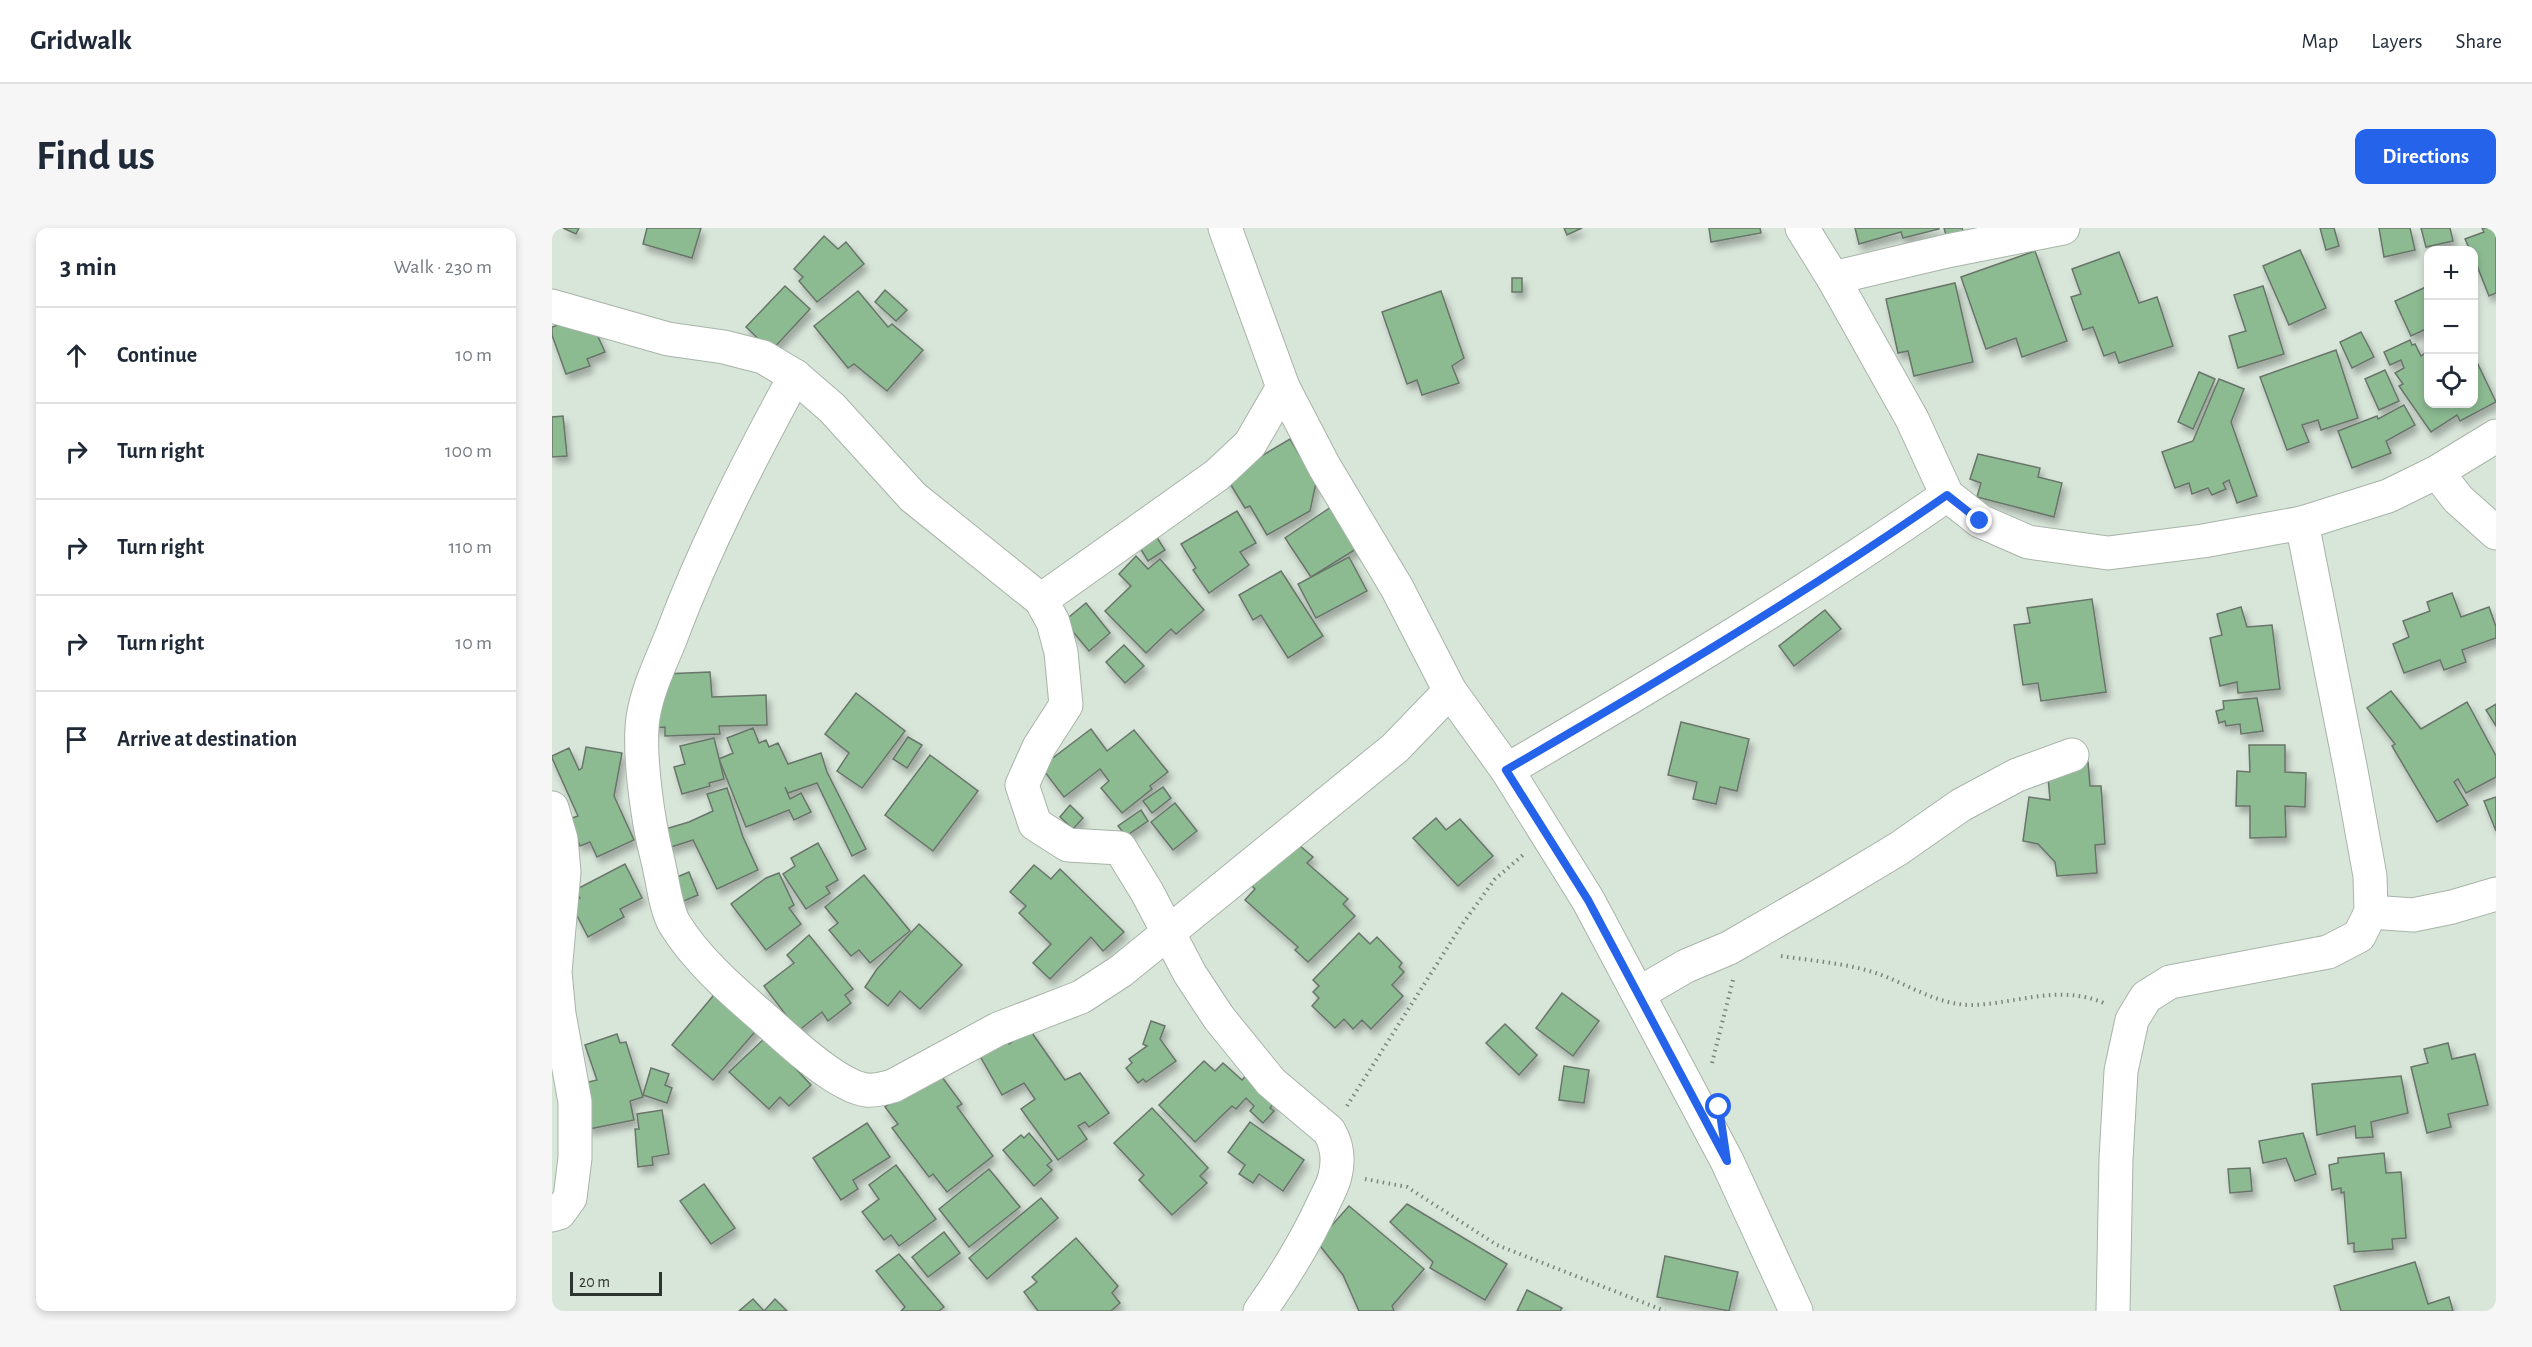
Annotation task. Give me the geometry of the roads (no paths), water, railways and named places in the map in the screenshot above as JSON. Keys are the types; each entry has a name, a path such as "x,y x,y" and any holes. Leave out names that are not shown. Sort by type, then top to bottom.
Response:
{"street":[{"path":"1226,228 1283,387 1324,466 1397,588 1450,692 1506,770 1588,900 1727,1161 1796,1311"},
{"path":"1802,228 1833,278 1912,419 1947,495 1980,521 2028,542 2108,553 2203,541 2302,523 2388,496 2437,472 2496,436"},
{"path":"1833,278 1947,251 2063,228"},
{"path":"552,306 668,339 723,347 763,357 795,376 832,408 913,497 1041,600 1053,622 1060,652 1066,705 1039,747 1022,784 1035,824 1068,845 1120,848 1191,974 1219,1018 1271,1082 1334,1143 1335,1178 1316,1218 1276,1289 1260,1311"},
{"path":"795,376 735,488 689,589 643,718 644,762 651,833 673,921 694,950 728,986 791,1043 843,1082 865,1090 879,1090 893,1086 998,1029 1081,997 1121,971 1395,748 1450,692"},
{"path":"1041,600 1217,475 1250,444 1283,387"},
{"path":"2437,472 2458,499 2496,533"},
{"path":"1506,770 1665,678 1865,552 1947,495"},
{"path":"2113,1311 2116,1159 2121,1071 2132,1020 2146,997 2170,982 2328,952 2360,936 2371,912 2370,876 2302,523"},
{"path":"1638,994 1686,966 1745,944 1898,849 1960,805 2017,776 2072,755"},
{"path":"552,808 561,839 564,872 555,972 559,1014 575,1102 575,1158 570,1198 559,1213 552,1215"},
{"path":"2371,912 2413,915 2452,907 2496,894"}]}
